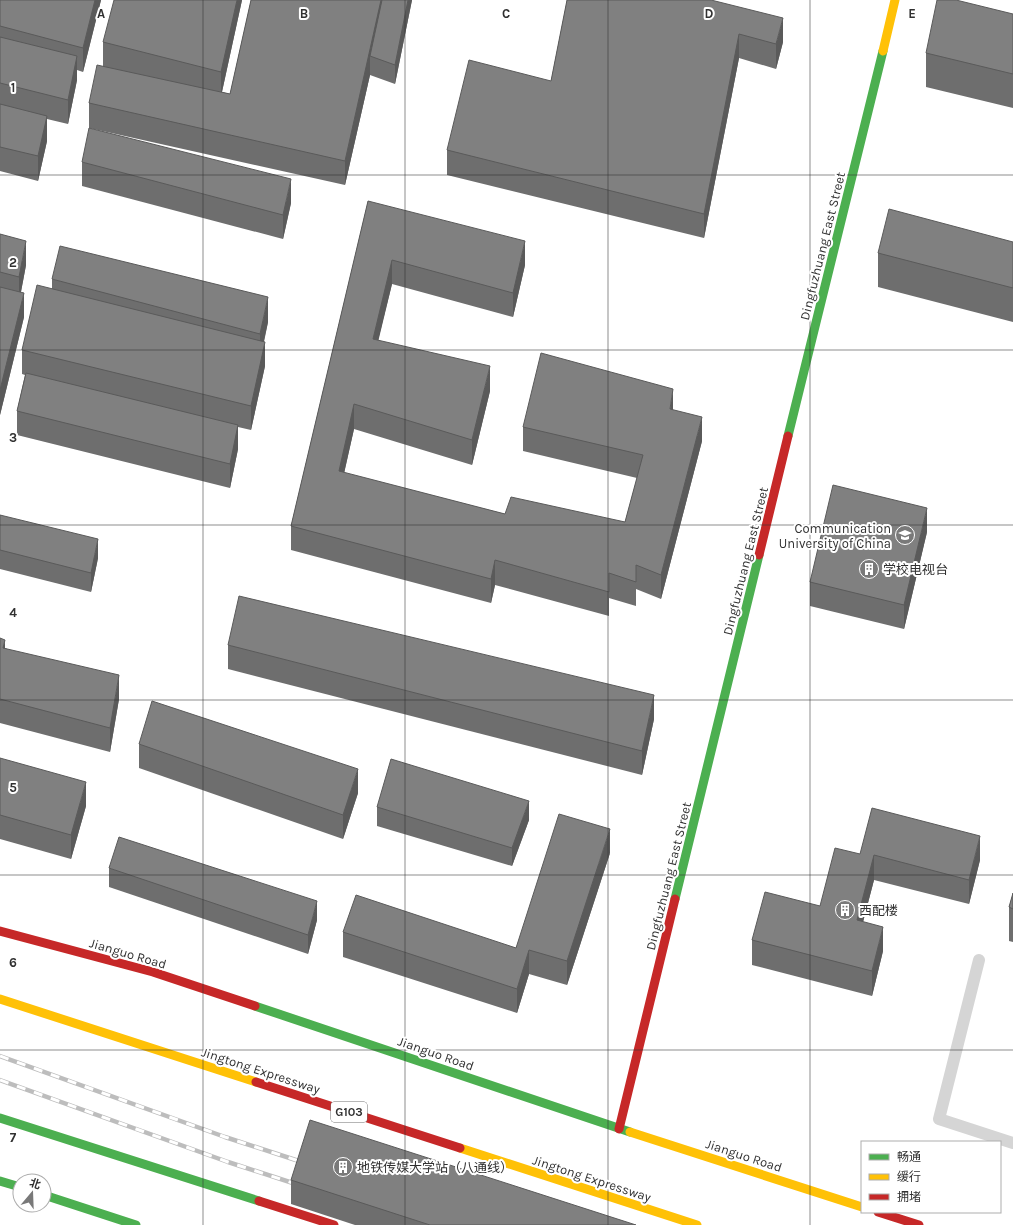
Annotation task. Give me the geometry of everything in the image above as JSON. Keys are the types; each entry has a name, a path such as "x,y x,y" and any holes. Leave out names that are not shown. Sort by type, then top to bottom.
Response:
{"main road":[{"name":"Dingfuzhuang East Street","path":"620,1128 895,0"},
{"name":"Jianguo Road","path":"0,931 153,972 861,1207"},
{"name":"Jingtong Expressway","path":"0,999 697,1225"},
{"path":"0,1118 334,1225"},
{"path":"0,1181 12,1185"},
{"path":"52,1198 136,1225"},
{"path":"881,1213 919,1225"}],"lane":[{"path":"978,960 939,1119 1013,1143"}],"building":[{"path":"0,0 95,0 83,48 0,26"},
{"path":"114,0 237,0 221,72 103,42"},
{"path":"251,0 381,0 345,161 89,103 97,65 230,94"},
{"path":"382,0 408,0 395,65 370,56"},
{"path":"567,0 711,0 783,18 776,44 739,34 704,214 447,150 469,60 551,81"},
{"path":"937,0 956,0 1013,14 1013,74 926,53"},
{"path":"0,37 77,56 68,100 0,83"},
{"path":"0,104 47,116 38,156 0,147"},
{"path":"89,128 291,179 283,215 82,162"},
{"path":"368,201 525,241 513,293 392,260 373,339 490,366 472,440 354,404 339,471 505,514 511,497 625,522 643,455 523,427 541,353 673,389 670,409 702,417 661,575 636,565 636,582 609,573 609,592 495,560 491,579 291,526"},
{"path":"889,209 1013,242 1013,288 878,253"},
{"path":"0,234 26,241 19,277 0,272"},
{"path":"60,246 268,297 260,334 52,279"},
{"path":"37,285 265,342 251,406 22,350"},
{"path":"0,287 24,293 0,390"},
{"path":"26,373 238,425 230,464 17,411"},
{"name":"学校电视台","path":"833,485 927,508 904,605 810,582"},
{"path":"0,515 98,539 91,573 0,550"},
{"path":"239,596 654,695 642,751 228,645"},
{"path":"0,638 5,640 3,648 119,675 110,728 0,699"},
{"path":"152,701 358,769 343,815 139,744"},
{"path":"0,758 86,782 71,835 0,815"},
{"path":"391,759 529,801 512,848 377,807"},
{"path":"872,808 980,836 969,880 874,855 857,920 883,927 872,971 752,940 765,892 820,906 835,848 860,854"},
{"path":"559,814 610,829 567,961 529,950 517,989 343,932 356,895 516,948"},
{"path":"119,837 317,901 308,935 109,868"},
{"path":"1013,893 1013,909 1009,907"},
{"path":"310,1120 636,1225 430,1225 291,1180"}],"railway":[{"path":"0,1056 225,1137 308,1164"},
{"path":"0,1080 228,1162 302,1186"}],"traffic: fast":[{"path":"788,436 883,51"},
{"path":"675,899 759,555"},
{"path":"255,1006 630,1132"},
{"path":"0,1118 259,1201"},
{"path":"0,1181 12,1185"},
{"path":"52,1198 136,1225"}],"traffic: slow":[{"path":"883,51 895,0"},
{"path":"0,999 256,1082"},
{"path":"630,1132 861,1207"},
{"path":"460,1148 697,1225"}],"traffic: jam":[{"path":"759,555 788,436"},
{"path":"619,1129 675,899"},
{"path":"0,931 153,972 255,1006"},
{"path":"256,1082 460,1148"},
{"path":"259,1201 334,1225"},
{"path":"881,1213 919,1225"}],"place":[{"name":"Communication University of China","path":"905,535"},
{"name":"学校电视台","path":"869,569"},
{"name":"西配楼","path":"845,910"},
{"name":"地铁传媒大学站（八通线）","path":"343,1167"}]}
